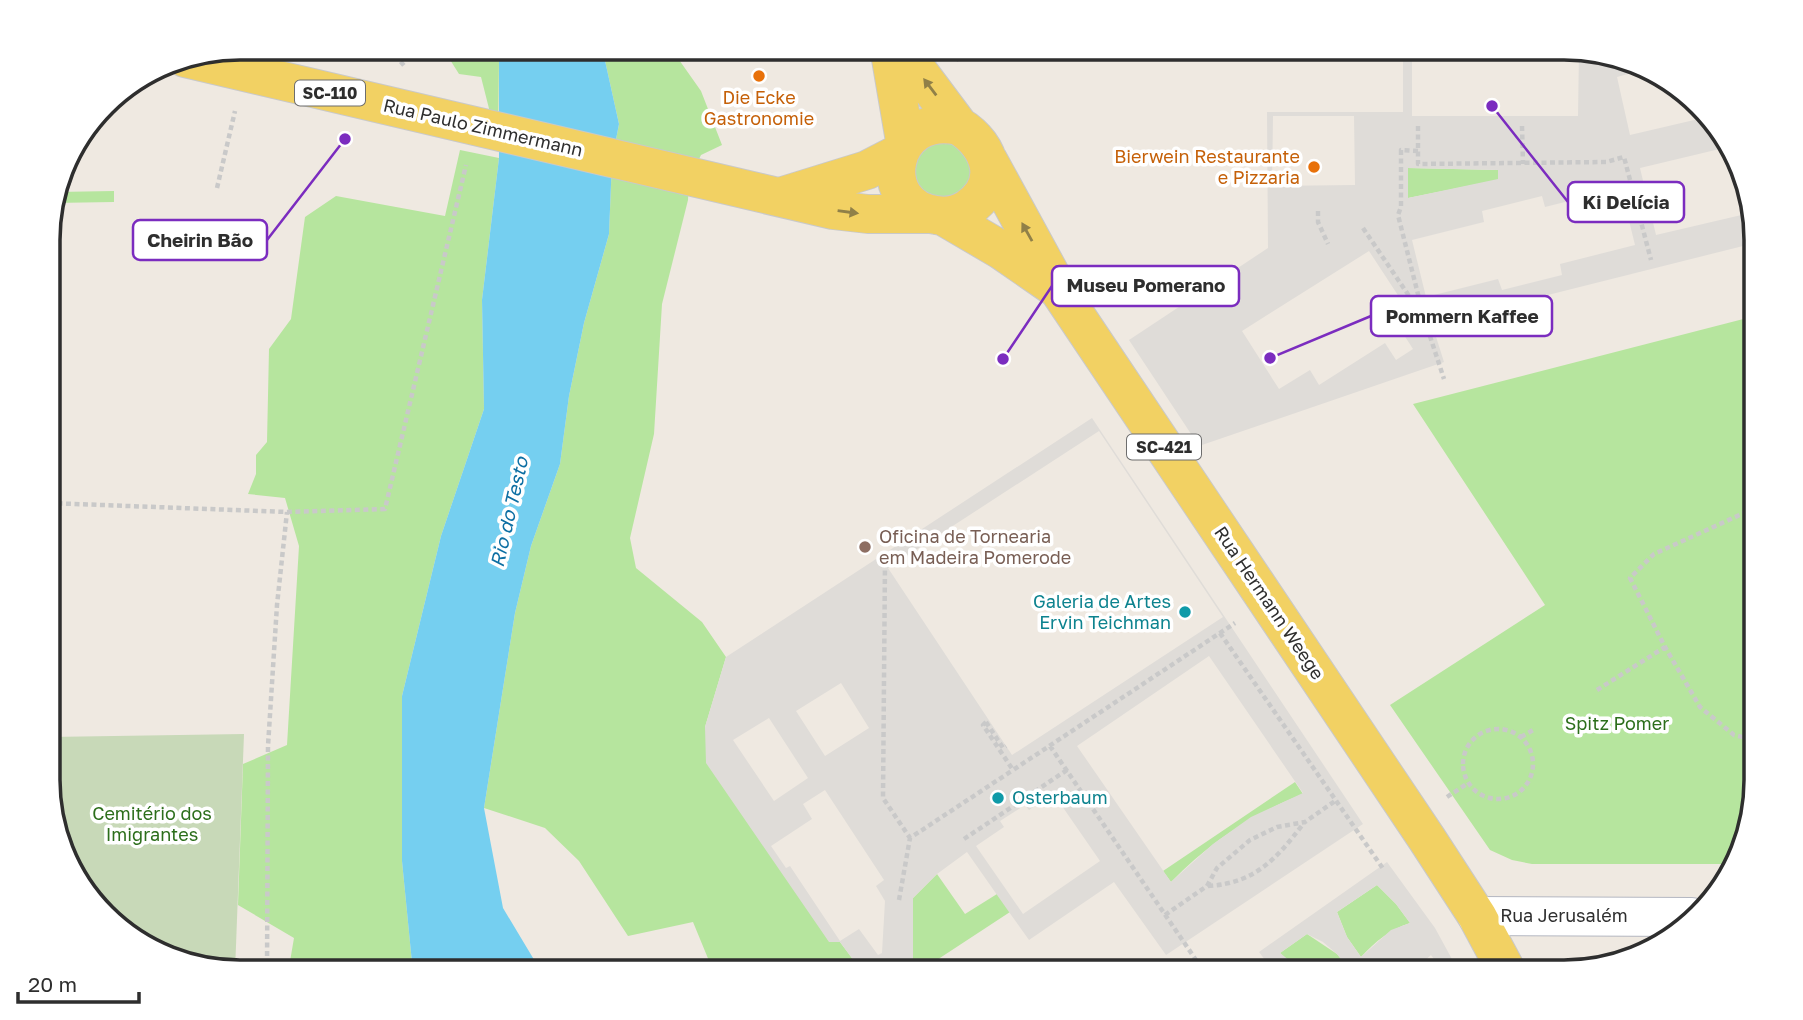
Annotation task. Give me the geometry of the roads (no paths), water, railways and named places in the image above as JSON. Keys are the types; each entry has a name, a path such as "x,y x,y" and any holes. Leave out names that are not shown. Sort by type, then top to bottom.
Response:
{"main road":[{"path":"781,197 867,170 901,147 916,131 945,123 960,126 973,134 983,146 989,174 986,187 979,198 957,214 935,215 914,207 904,196 897,183 895,168 901,147 890,60"},
{"path":"910,60 960,126"},
{"name":"Rua Paulo Zimmermann","path":"206,63 833,210 868,214 935,215"},
{"name":"Rua Hermann Weege","path":"988,160 1060,292 1477,916"},
{"name":"Rua Hermann Weege","path":"935,215 1001,250 1060,292"},
{"name":"SC-421","path":"1477,916 1501,960"}],"street":[{"name":"Rua Jerusalém","path":"1477,916 1682,916"}],"water":[{"name":"Rio do Testo","path":"499,60 605,60 619,124 612,160 609,234 584,323 569,396 560,464 531,546 515,613 484,808 503,908 534,960 412,960 402,861 402,696 441,536 484,409 482,300 499,158"}],"place":[{"name":"Die Ecke Gastronomie","path":"759,76"},
{"name":"Ki Delícia","path":"1492,106"},
{"name":"Cheirin Bão","path":"345,139"},
{"name":"Bierwein Restaurante e Pizzaria","path":"1314,167"},
{"name":"Pommern Kaffee","path":"1270,358"},
{"name":"Museu Pomerano","path":"1003,359"},
{"name":"Oficina de Tornearia em Madeira Pomerode","path":"865,547"},
{"name":"Galeria de Artes Ervin Teichman","path":"1185,612"},
{"name":"Osterbaum","path":"998,798"}],"park label":[{"name":"Spitz Pomer","path":"1617,724"},
{"name":"Cemitério dos Imigrantes","path":"152,824"}]}
